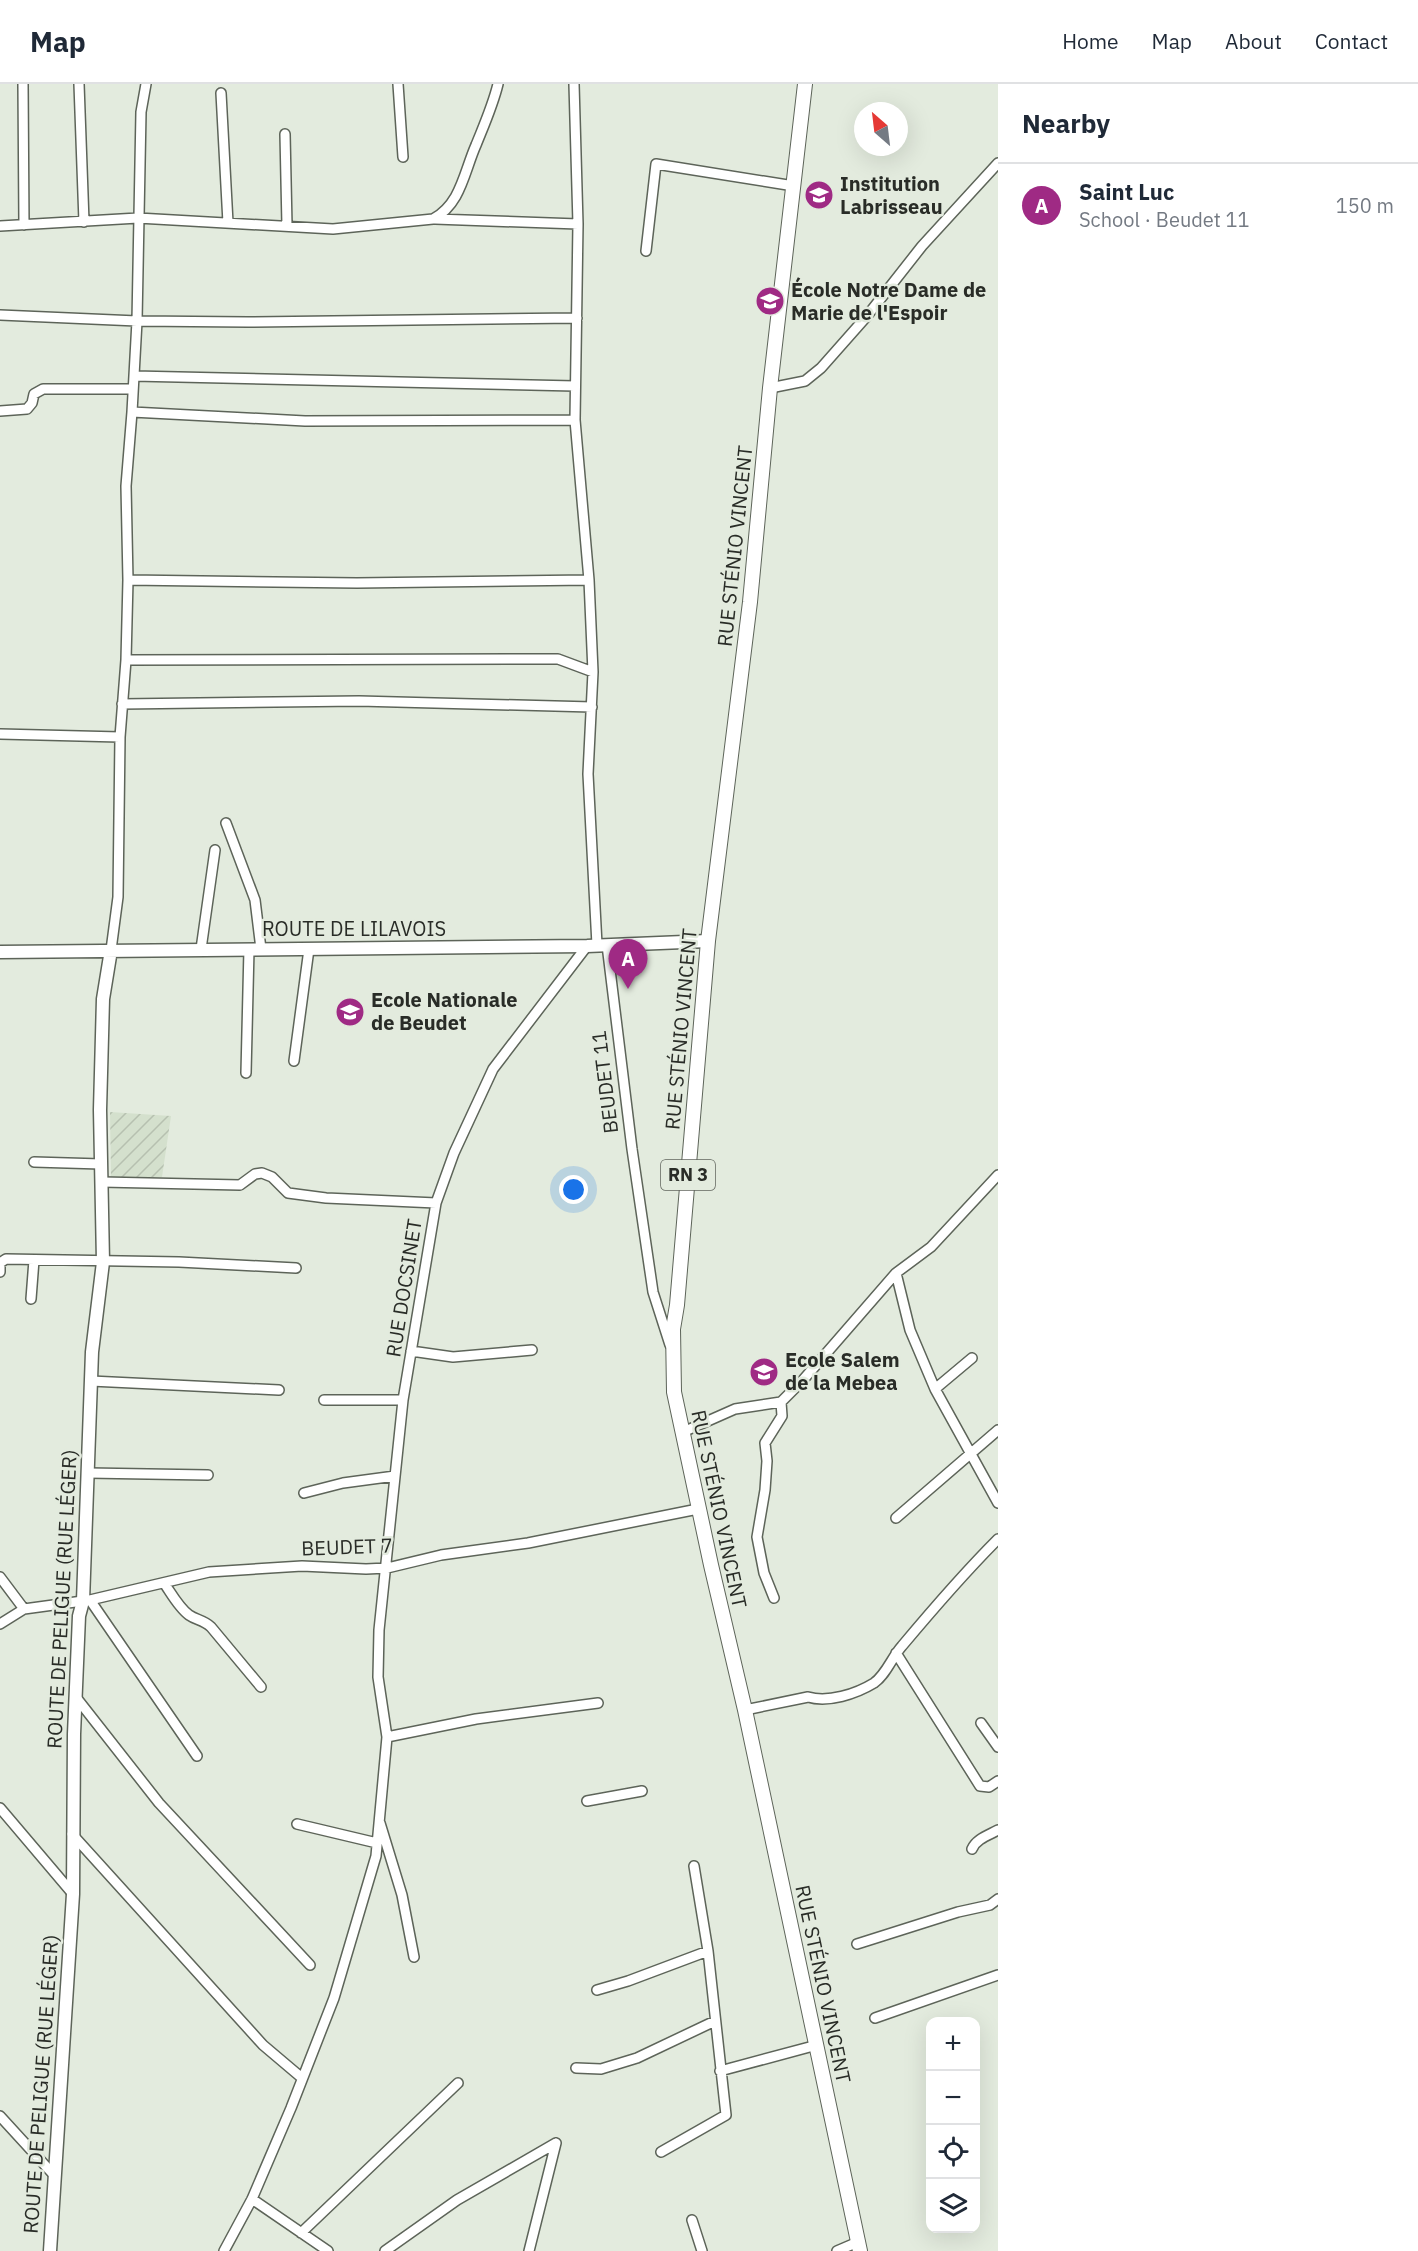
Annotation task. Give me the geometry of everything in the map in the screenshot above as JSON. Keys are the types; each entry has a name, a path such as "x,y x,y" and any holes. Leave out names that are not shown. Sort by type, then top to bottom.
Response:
{"main road":[{"name":"RUE STÉNIO VINCENT","path":"805,84 770,387 750,602 708,941 677,1305 673,1329 674,1392 698,1509 745,1710 859,2247"}],"street":[{"path":"23,84 24,225"},
{"path":"79,84 84,222"},
{"path":"111,950 118,897 120,737 126,660 128,580 126,486 137,321 141,112 146,84"},
{"path":"398,84 403,157"},
{"path":"433,219 443,214 461,188 498,84"},
{"name":"BEUDET 11","path":"574,84 578,224 575,420 589,580 593,672 588,774 597,946 632,1149 653,1292 674,1355"},
{"path":"221,93 228,223"},
{"path":"285,134 287,226"},
{"path":"646,251 656,164 794,186"},
{"path":"770,387 805,381 821,368 867,316 922,246 998,164"},
{"path":"0,226 138,218 333,229 433,219 578,224"},
{"path":"0,315 137,321 248,322 577,318"},
{"path":"134,376 575,386"},
{"path":"0,411 30,407 34,394 43,389 133,389"},
{"path":"132,412 305,421 575,420"},
{"path":"128,580 357,583 589,580"},
{"path":"126,660 558,659 593,672"},
{"path":"122,704 359,701 592,707"},
{"path":"0,734 120,737"},
{"path":"225,823 255,900 255,949 246,1072"},
{"path":"201,949 215,849"},
{"name":"ROUTE DE LILAVOIS","path":"0,952 597,946 708,941"},
{"name":"RUE DOCSINET","path":"224,2251 252,2199 334,1998 376,1857 387,1737 378,1677 379,1630 403,1400 436,1203 454,1153 493,1069 597,946"},
{"path":"294,1061 309,948"},
{"name":"ROUTE DE PELIGUE (RUE LÉGER)","path":"50,2251 53,2174 73,1894 72,1834 79,1616 87,1600 92,1352 103,1262 100,1110 103,999 111,950"},
{"path":"34,1162 101,1164"},
{"path":"102,1182 240,1185 255,1174 262,1173 272,1177 288,1193 326,1198 436,1203"},
{"path":"683,1431 735,1409 781,1402 896,1273 931,1247 998,1175"},
{"path":"0,1272 0,1263 6,1259 179,1262 296,1268"},
{"path":"31,1299 34,1260"},
{"path":"896,1273 910,1329 935,1389 998,1503"},
{"path":"411,1351 453,1357 532,1350"},
{"path":"935,1389 972,1358"},
{"path":"91,1381 279,1390"},
{"path":"324,1400 403,1400"},
{"path":"774,1598 764,1573 757,1537 765,1490 767,1461 765,1443 782,1416 781,1402"},
{"path":"896,1518 998,1430"},
{"path":"88,1473 208,1474"},
{"path":"304,1492 343,1483 395,1476"},
{"name":"BEUDET 7","path":"0,1624 24,1609 87,1600 208,1572 302,1566 387,1568 441,1555 528,1543 698,1509"},
{"path":"745,1710 808,1697 816,1700 837,1698 872,1684 880,1678 896,1653 943,1597 998,1539"},
{"path":"0,1576 24,1609"},
{"path":"164,1582 185,1612 191,1617 201,1619 211,1627 261,1687"},
{"path":"87,1600 197,1756"},
{"path":"896,1653 980,1786 989,1788 998,1781"},
{"path":"75,1696 159,1803 310,1965"},
{"path":"387,1737 476,1719 598,1702"},
{"path":"981,1723 998,1747"},
{"path":"587,1801 642,1791"},
{"path":"0,1808 73,1894"},
{"path":"378,1819 393,1859 414,1957"},
{"path":"297,1824 376,1843"},
{"path":"972,1849 980,1840 998,1830"},
{"path":"72,1834 262,2045 302,2078"},
{"path":"661,2152 726,2115 708,1951 694,1866"},
{"path":"857,1944 958,1912 990,1905 998,1899"},
{"path":"597,1990 708,1951"},
{"path":"875,2018 998,1975"},
{"path":"576,2068 601,2069 637,2058 715,2021"},
{"path":"720,2071 817,2045"},
{"path":"301,2233 458,2083"},
{"path":"0,2116 53,2174"},
{"path":"385,2251 457,2200 555,2143 529,2251"},
{"path":"252,2199 328,2251"},
{"path":"692,2220 702,2251"},
{"path":"837,2251 859,2247"}],"shaded area":[{"path":"110,1112 171,1116 162,1177 111,1177"}],"place":[{"name":"Institution Labrisseau","path":"819,195"},
{"name":"École Notre Dame de Marie de l'Espoir","path":"770,301"},
{"name":"Saint Luc","path":"628,989"},
{"name":"Ecole Nationale de Beudet","path":"350,1012"},
{"name":"Ecole Salem de la Mebea","path":"764,1372"}]}
